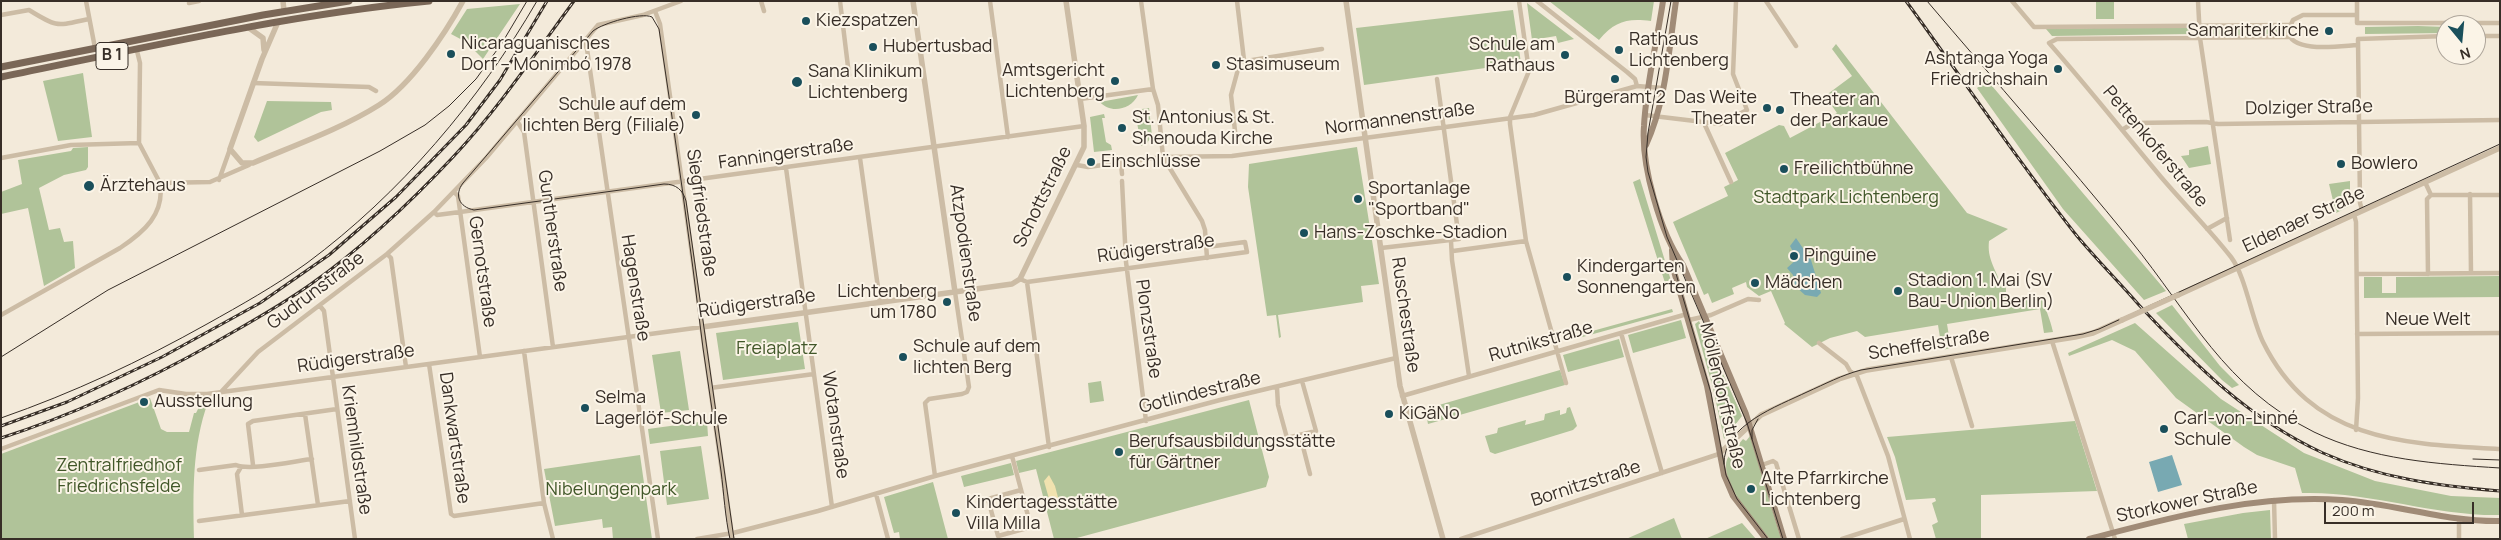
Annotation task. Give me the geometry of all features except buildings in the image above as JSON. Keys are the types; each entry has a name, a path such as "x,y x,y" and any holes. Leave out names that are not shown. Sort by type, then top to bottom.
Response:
{"main road":[{"name":"B 1","path":"1,67 284,11 348,1"},
{"name":"B 1","path":"1,78 278,22 350,10 428,1"},
{"name":"Möllendorffstraße","path":"1663,1 1643,128 1646,146 1646,165 1672,249 1673,268 1707,386 1719,454 1732,496 1766,539"},
{"name":"Möllendorffstraße","path":"1646,146 1656,116 1662,88 1676,1"},
{"name":"Möllendorffstraße","path":"1672,249 1682,265 1750,423 1784,539"},
{"name":"Storkower Straße","path":"2089,539 2114,536 2216,508 2274,500 2322,499 2361,502 2459,520 2500,521"}],"street":[{"path":"86,1 95,48"},
{"path":"189,3 199,1"},
{"path":"282,1 284,11"},
{"path":"160,183 210,182 219,180 380,104 427,56 449,27 463,1"},
{"name":"Gudrunstraße","path":"221,392 258,352 388,254 434,212 517,121 598,25 634,18 680,1"},
{"path":"761,1 764,11"},
{"path":"840,1 849,75"},
{"name":"Atzpodienstraße","path":"913,1 969,387 967,392 962,394 928,399 925,403 935,476"},
{"path":"990,1 1008,137"},
{"name":"Schottstraße","path":"1020,279 1077,165 1084,147 1084,126 1066,1"},
{"path":"1141,1 1153,89 1158,105 1163,157 1202,221 1208,247 1207,258"},
{"path":"1237,1 1244,60"},
{"name":"Ruschestraße","path":"1346,1 1402,396 1443,539"},
{"path":"1519,1 1529,71 1510,117 1526,241 1566,383"},
{"path":"1536,1 1627,72 1635,79 1637,86 1662,88"},
{"path":"1645,115 1724,123 1747,110 1733,74 1736,1"},
{"path":"1766,1 1796,46"},
{"path":"2012,1 2034,26 2289,25"},
{"path":"2198,1 2198,25 2230,240"},
{"path":"2357,1 2357,23 2500,23"},
{"path":"1,15 29,10 52,24 60,25 89,19"},
{"name":"Siegfriedstraße","path":"655,10 660,24 731,536"},
{"path":"2357,15 2303,15 2296,18 2289,25 2289,37 2295,43 2305,46 2357,45"},
{"path":"219,180 263,54 278,22"},
{"path":"249,28 263,38 263,54"},
{"path":"2362,210 2360,203 2358,122 2358,38 2436,36"},
{"path":"2486,36 2500,36"},
{"path":"2200,38 2289,37"},
{"name":"Pettenkoferstraße","path":"2200,38 2057,39 2050,44 2231,257 2237,268 2262,339 2282,372 2312,405 2328,416 2356,430 2413,443 2500,449"},
{"name":"Hagenstraße","path":"583,42 587,49 606,192 658,539"},
{"path":"1236,140 1231,90 1238,65 1244,60 1322,49"},
{"path":"1,315 138,236 147,228 156,213 161,190 160,183 139,143 140,63 137,50"},
{"path":"1381,248 1446,239 1451,241 1459,238 1436,79"},
{"path":"253,82 369,87 376,90"},
{"name":"Normannenstraße","path":"1077,165 1088,167 1163,157 1232,156 1534,115 1637,86"},
{"path":"1080,100 1153,89"},
{"name":"Dolziger Straße","path":"2122,130 2133,123 2500,120"},
{"name":"Guntherstraße","path":"517,121 523,127 524,132 553,347"},
{"path":"1704,122 1731,182"},
{"name":"Fanningerstraße","path":"434,212 437,215 682,183 1084,126"},
{"path":"1,158 71,145 139,143"},
{"name":"Eldenaer Straße","path":"2122,320 2500,148"},
{"path":"230,149 237,160 249,165"},
{"path":"860,158 880,302"},
{"path":"1120,163 1122,174"},
{"name":"Wotanstraße","path":"786,168 832,507"},
{"name":"Plonzstraße","path":"1122,181 1127,269 1146,421"},
{"path":"2425,182 2431,195"},
{"name":"Gernotstraße","path":"454,192 458,196 480,357"},
{"path":"2470,194 2471,273"},
{"path":"2428,274 2427,199 2431,195 2500,194"},
{"path":"2354,214 2356,222 2357,274 2356,430"},
{"path":"2207,229 2227,218"},
{"path":"1451,241 1452,260 1469,376"},
{"path":"1453,251 1526,241"},
{"name":"Rüdigerstraße","path":"1027,282 1247,252 1245,242 1208,247"},
{"path":"388,254 391,258 406,367"},
{"path":"2357,274 2500,273"},
{"path":"1020,279 1027,282 1049,447"},
{"name":"Rüdigerstraße","path":"221,392 1012,284 1020,279"},
{"name":"Rutnikstraße","path":"1402,396 1621,333 1688,317 1704,316 1748,299 1760,300"},
{"name":"Kriemhildstraße","path":"320,306 324,311 355,539"},
{"name":"Scheffelstraße","path":"1719,454 1750,423 1766,412 1854,374 2084,336 2122,320"},
{"path":"1621,333 1662,473"},
{"name":"Neue Welt","path":"2357,334 2500,333"},
{"path":"2052,341 2114,536"},
{"path":"1819,343 1858,376 1888,456 1910,539"},
{"path":"524,351 544,503 553,539"},
{"path":"1950,357 1972,426"},
{"name":"Gotlindestraße","path":"697,539 731,536 935,476 1220,400 1277,388 1396,358"},
{"name":"Dankwartstraße","path":"429,364 452,515 544,503"},
{"path":"710,388 814,374"},
{"path":"1277,388 1278,404 1287,438 1300,435 1316,430 1302,382"},
{"path":"1,449 148,392 166,390 194,394 221,392"},
{"path":"254,465 248,424 253,421 337,409"},
{"path":"305,414 318,505"},
{"path":"1300,435 1310,474"},
{"name":"Bornitzstraße","path":"1460,539 1719,454"},
{"path":"1012,456 1031,527 998,536 988,498 1021,490"},
{"path":"199,470 312,459"},
{"name":"Möllendorffstraße","path":"1762,465 1773,461 1776,463 1799,539"},
{"path":"241,467 237,474 242,515"},
{"path":"876,494 888,539"},
{"path":"199,521 350,500"},
{"path":"2274,500 2275,539"},
{"path":"1842,539 1904,519"},
{"path":"2459,520 2459,539"}],"green space":[{"path":"1549,1 1654,1 1651,21 1635,20 1622,22 1610,29 1599,40"},
{"path":"2096,1 2114,1 2114,19 2096,19"},
{"path":"1527,3 1574,39 1558,43 1556,36 1532,40"},
{"path":"520,4 483,59 466,42 451,34 467,9"},
{"path":"1513,10 1521,63 1364,85 1356,28"},
{"path":"2365,27 2436,27 2436,33 2365,34"},
{"path":"2190,28 2191,34 2052,36 2046,29"},
{"path":"2204,28 2283,28 2284,33 2248,36 2206,34"},
{"name":"Stadtpark Lichtenberg","path":"1836,44 1967,213 2008,229 1989,241 1990,258 2001,285 2006,285 2006,301 2042,296 2053,332 2044,333 2040,309 1947,324 1951,348 1942,350 1938,325 1865,337 1857,331 1830,338 1812,347 1784,324 1771,291 1759,296 1747,287 1746,282 1732,288 1734,294 1712,303 1708,293 1704,295 1673,222 1728,196 1724,187 1738,180 1725,153 1779,125 1784,126 1790,138 1837,113 1825,96 1852,76 1832,49"},
{"path":"83,73 92,137 58,141 43,81"},
{"path":"1987,80 2166,291 2144,300 2063,209 1977,88"},
{"path":"1138,95 1131,104 1120,109 1109,108 1100,102"},
{"path":"267,101 331,102 332,110 321,112 258,142 254,137"},
{"path":"1149,108 1152,136 1147,143 1141,146 1135,110"},
{"path":"1104,114 1105,118 1102,118 1106,142 1111,145 1112,150 1094,152 1090,117"},
{"path":"2208,146 2211,164 2189,168 2181,156 2189,155 2189,150"},
{"path":"88,147 88,167 86,170 64,175 39,188 49,230 60,228 64,242 73,241 75,268 44,286 28,208 1,214 1,192 22,184 18,160 71,151 73,148"},
{"name":"Hans-Zoschke-Stadion","path":"1357,147 1379,284 1361,286 1363,302 1278,315 1281,337 1279,338 1276,315 1267,316 1248,187 1249,164"},
{"path":"1640,179 1672,284 1666,286 1633,182"},
{"path":"2350,181 2350,206 2336,213 2329,184"},
{"path":"2500,276 2500,297 2364,298 2364,277 2382,277 2382,293 2396,293 2396,277"},
{"path":"2172,305 2220,366 2239,385 2232,388 2222,380 2156,313"},
{"path":"1672,309 1673,312 1568,341 1567,338"},
{"path":"1681,320 1686,338 1633,353 1628,335"},
{"path":"1699,321 1742,416 1724,439 1713,388 1695,324"},
{"name":"Freiaplatz","path":"798,322 805,369 723,380 716,333"},
{"path":"2135,323 2221,399 2304,453 2375,481 2451,496 2500,498 2500,515 2450,512 2376,499 2327,493 2302,493 2295,468 2257,455 2176,398 2135,351 2112,340 2069,356 2068,353"},
{"path":"1619,339 1624,357 1568,372 1563,355"},
{"path":"680,351 689,410 661,413 652,355"},
{"path":"1560,370 1565,385 1428,424 1425,409"},
{"path":"1101,381 1104,401 1090,403 1088,383"},
{"name":"Zentralfriedhof Friedrichsfelde","path":"150,398 161,429 167,432 189,432 194,413 196,413 201,403 208,402 196,452 194,539 1,539 1,454"},
{"path":"1249,400 1269,477 1266,487 1073,539 1054,539 1036,469 1019,473 1016,461"},
{"path":"1570,407 1577,426 1573,430 1495,454 1490,452 1485,436 1497,433 1498,428 1526,420 1525,425 1544,420 1545,414 1560,410 1560,415 1566,413 1567,408"},
{"path":"707,421 708,436 650,444 648,429"},
{"path":"2075,421 2097,491 1981,495 1981,539 1936,539 1932,525 1938,522 1932,503 1936,501 1935,498 1906,500 1895,457 1887,437"},
{"path":"1750,436 1781,539 1770,539 1742,504 1730,484 1726,462 1737,446 1737,452 1740,451 1738,445 1743,439 1746,441"},
{"path":"701,446 709,499 667,505 660,451"},
{"name":"Nibelungenpark","path":"640,455 652,539 613,539 612,527 603,528 602,519 555,526 544,469"},
{"path":"1011,463 1014,475 964,487 961,476"},
{"path":"933,482 948,539 900,539 899,532 894,533 884,497"},
{"path":"2270,510 2271,539 2188,539 2184,524 2243,513"},
{"path":"1674,518 1682,539 1626,539"},
{"path":"1742,523 1756,539 1705,539"}],"sand":[{"path":"1049,475 1055,486 1060,505 1051,506 1044,481"}],"water":[{"path":"1796,238 1811,260 1821,293 1817,297 1805,295 1795,286 1793,275 1787,268 1797,259 1790,246"},
{"path":"2172,455 2182,485 2158,492 2149,462"}],"tram line":[{"path":"1,357 108,290 380,151 425,125 449,106 476,79 502,43 527,1"},
{"path":"1,418 106,376 157,351 283,280 307,263 374,207 435,144 490,74 537,1"},
{"path":"1671,1 1648,133 1646,157 1648,172 1667,237 1747,423 1783,539"},
{"path":"1927,1 2131,241 2211,347 2256,394 2283,414 2314,432 2359,449 2405,459 2500,468"},
{"path":"730,539 688,228 682,188 659,29 652,17 631,17 593,31 463,183 460,187 459,200 465,206 474,210 664,184 675,186 681,191 683,194 686,201 734,539"},
{"path":"1724,464 1726,450 1732,438 1742,428 1768,411 1840,377 1861,370 2083,334 2099,329 2500,144"},
{"path":"1674,267 1711,393 1726,475 1737,499 1768,539"},
{"path":"1752,439 1752,430 1758,419"},
{"path":"2473,459 2500,460"}],"railway":[{"path":"1,426 67,402 162,357 260,303 329,255 396,197 466,125 500,80 547,1"},
{"path":"1,438 29,429 110,396 163,370 263,315 330,270 386,224 454,156 501,100 574,1"},
{"path":"1906,1 2077,236 2160,327 2202,369 2247,407 2296,439 2344,462 2410,480 2500,491"}],"place":[{"name":"Kiezspatzen","path":"806,21"},
{"name":"Samariterkirche","path":"2329,31"},
{"name":"Hubertusbad","path":"873,47"},
{"name":"Rathaus Lichtenberg","path":"1619,50"},
{"name":"Nicaraguanisches Dorf – Monimbó 1978","path":"451,54"},
{"name":"Schule am Rathaus","path":"1565,55"},
{"name":"Stasimuseum","path":"1216,65"},
{"name":"Ashtanga Yoga Friedrichshain","path":"2058,69"},
{"name":"Bürgeramt 2","path":"1615,79"},
{"name":"Amtsgericht Lichtenberg","path":"1115,81"},
{"name":"Sana Klinikum Lichtenberg","path":"797,82"},
{"name":"Das Weite Theater","path":"1767,108"},
{"name":"Theater an der Parkaue","path":"1780,110"},
{"name":"Schule auf dem lichten Berg (Filiale)","path":"696,115"},
{"name":"St. Antonius & St. Shenouda Kirche","path":"1122,128"},
{"name":"Einschlüsse","path":"1091,162"},
{"name":"Bowlero","path":"2341,164"},
{"name":"Freilichtbühne","path":"1784,169"},
{"name":"Ärztehaus","path":"89,186"},
{"name":"Sportanlage \"Sportband\"","path":"1358,199"},
{"name":"Hans-Zoschke-Stadion","path":"1304,233"},
{"name":"Pinguine","path":"1794,256"},
{"name":"Kindergarten Sonnengarten","path":"1567,277"},
{"name":"Mädchen","path":"1755,283"},
{"name":"Stadion 1. Mai (SV Bau-Union Berlin)","path":"1898,291"},
{"name":"Lichtenberg um 1780","path":"947,302"},
{"name":"Schule auf dem lichten Berg","path":"903,357"},
{"name":"Ausstellung","path":"144,402"},
{"name":"Selma Lagerlöf-Schule","path":"585,408"},
{"name":"KiGäNo","path":"1389,414"},
{"name":"Carl-von-Linné Schule","path":"2164,429"},
{"name":"Berufsausbildungsstätte für Gärtner","path":"1119,452"},
{"name":"Alte Pfarrkirche Lichtenberg","path":"1751,489"},
{"name":"Kindertagesstätte Villa Milla","path":"956,513"}]}
